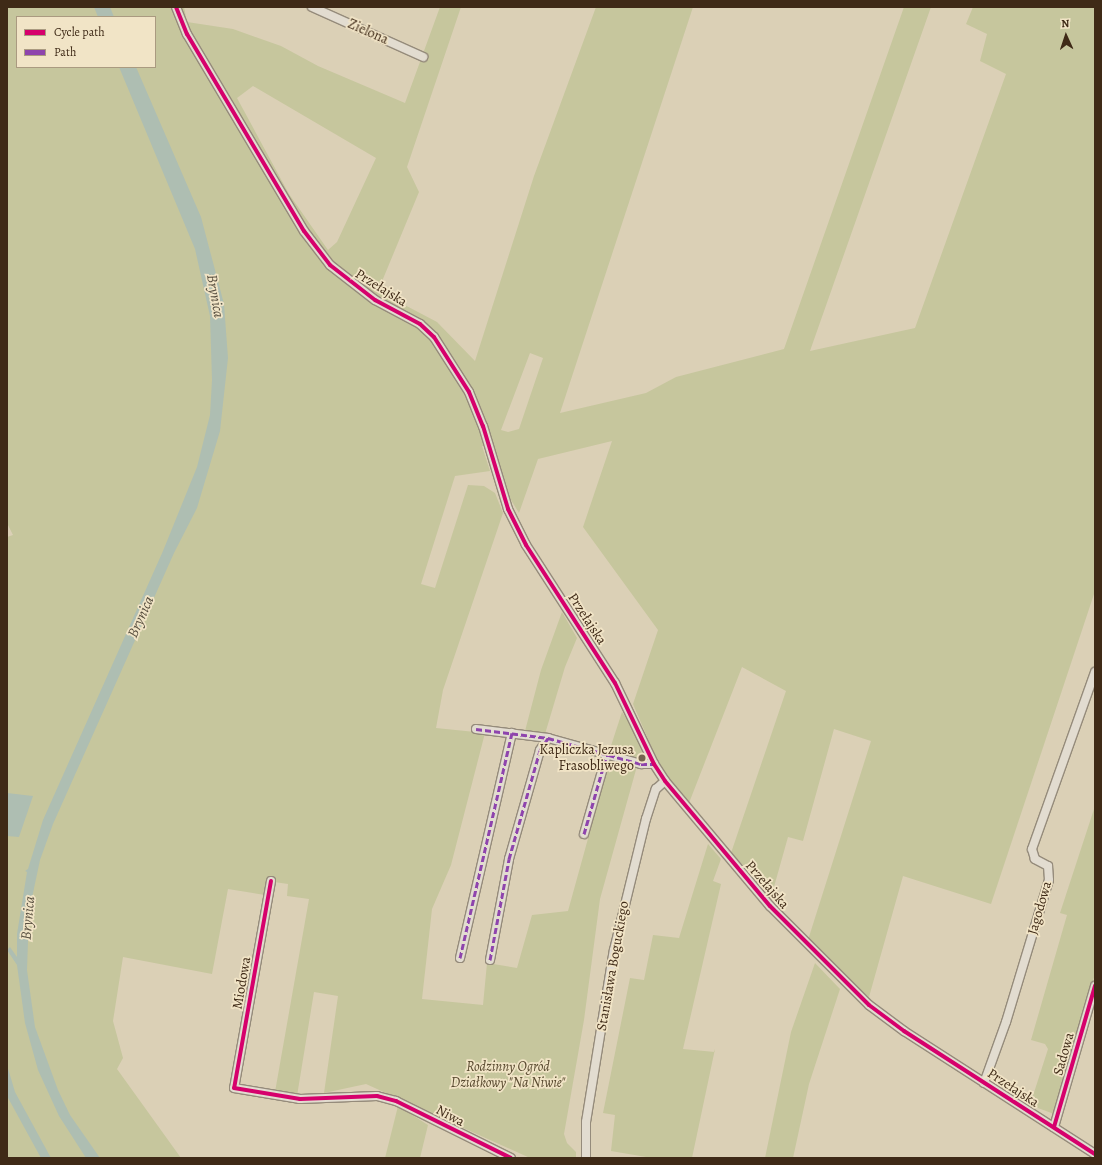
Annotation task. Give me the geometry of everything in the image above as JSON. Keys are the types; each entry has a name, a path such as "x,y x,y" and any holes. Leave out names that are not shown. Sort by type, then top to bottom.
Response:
{"street":[{"name":"Przełajska","path":"176,7 187,34 304,231 330,265 352,285 425,328 434,337 469,392 483,426 508,509 526,545 616,683 654,764 665,781 770,906 854,992 904,1031 1095,1154"},
{"name":"Zielona","path":"312,7 423,57"},
{"name":"Jagodowa","path":"984,1083 1006,1022 1049,880 1048,866 1035,859 1032,849 1095,672"},
{"path":"476,729 548,738 640,764 654,764"},
{"path":"460,958 512,733"},
{"path":"490,960 509,859 540,750 548,738"},
{"path":"584,834 607,754"},
{"name":"Stanisława Boguckiego","path":"586,1158 586,1122 614,950 646,819 656,789 665,781"},
{"name":"Miodowa","path":"234,1088 271,881"},
{"name":"Sadowa","path":"1054,1127 1095,986"},
{"name":"Niwa","path":"234,1088 300,1099 377,1096 396,1101 511,1158"}],"green space":[{"name":"Rodzinny Ogród Działkowy \"Na Niwie\"","path":"7,7 184,7 187,22 233,29 281,46 318,66 405,103 440,7 461,7 407,167 419,192 378,291 437,322 475,361 534,176 596,7 693,7 560,413 646,393 676,377 784,349 904,7 931,7 810,351 915,328 1006,74 980,61 987,34 966,24 973,7 1095,7 1095,591 991,904 903,876 869,997 856,987 808,940 871,741 834,729 803,841 788,837 772,894 731,853 786,691 742,667 689,803 660,767 633,704 658,630 583,527 612,441 538,459 519,513 508,495 493,444 482,446 490,471 455,476 421,584 435,588 468,485 484,486 495,493 503,513 443,690 436,728 485,733 451,865 432,909 422,999 483,1005 487,963 517,968 532,915 568,911 610,759 637,766 600,899 584,1020 564,1134 567,1143 576,1152 576,1158 530,1158 366,1084 324,1093 338,996 314,992 297,1096 275,1092 309,899 287,896 288,884 274,882 271,896 228,889 212,974 123,957 113,1021 123,1058 117,1069 181,1158 7,1158 7,537 13,535 7,523","holes":["253,86 376,158 337,242 328,250 289,194 237,98","530,353 543,358 519,429 508,432 501,430"]},
{"path":"562,612 577,638 565,667 545,734 525,731 541,670"},
{"path":"622,712 629,722 648,763 609,752"},
{"path":"1095,806 1095,974 1054,1114 1030,1105 1048,1049 1045,1044 1031,1040 1067,915 1060,913"},
{"path":"708,844 721,859 713,881 721,884 683,1049 714,1052 692,1158 652,1158 611,1151 615,1115 603,1113 630,978 644,980 653,935 679,938"},
{"path":"815,963 840,989 809,1084 793,1158 765,1158 791,1032"},
{"path":"398,1106 428,1125 420,1158 385,1158"}],"water":[{"path":"94,7 110,7 114,16 98,16"},
{"name":"Brynica","path":"119,68 136,68 201,217 224,304 228,358 220,431 197,508 174,553 53,824 40,860 29,912 27,970 35,1027 58,1090 70,1115 100,1158 86,1158 59,1116 38,1070 25,1023 17,965 7,950 10,947 17,957 17,934 27,872 25,871 28,869 43,820 163,551 197,467 210,415 212,380 210,316 195,249"},
{"path":"7,793 33,796 19,837 7,836"},
{"path":"7,1065 15,1092 51,1158 41,1158 7,1096"}],"marked path":[{"path":"476,729 548,738 641,764 654,764"},
{"path":"460,958 512,733"},
{"path":"490,960 509,859 540,750 548,738"},
{"path":"584,834 607,754"}],"cycle path":[{"path":"176,7 187,34 304,231 330,265 375,300 420,324 434,337 469,392 483,426 508,509 526,545 615,683 654,764 665,781 770,906 869,1005 904,1031 1095,1154"},
{"path":"271,881 234,1088 300,1099 377,1096 396,1101 511,1158"},
{"path":"1054,1127 1095,986"}],"place":[{"name":"Kapliczka Jezusa Frasobliwego","path":"642,758"}]}
